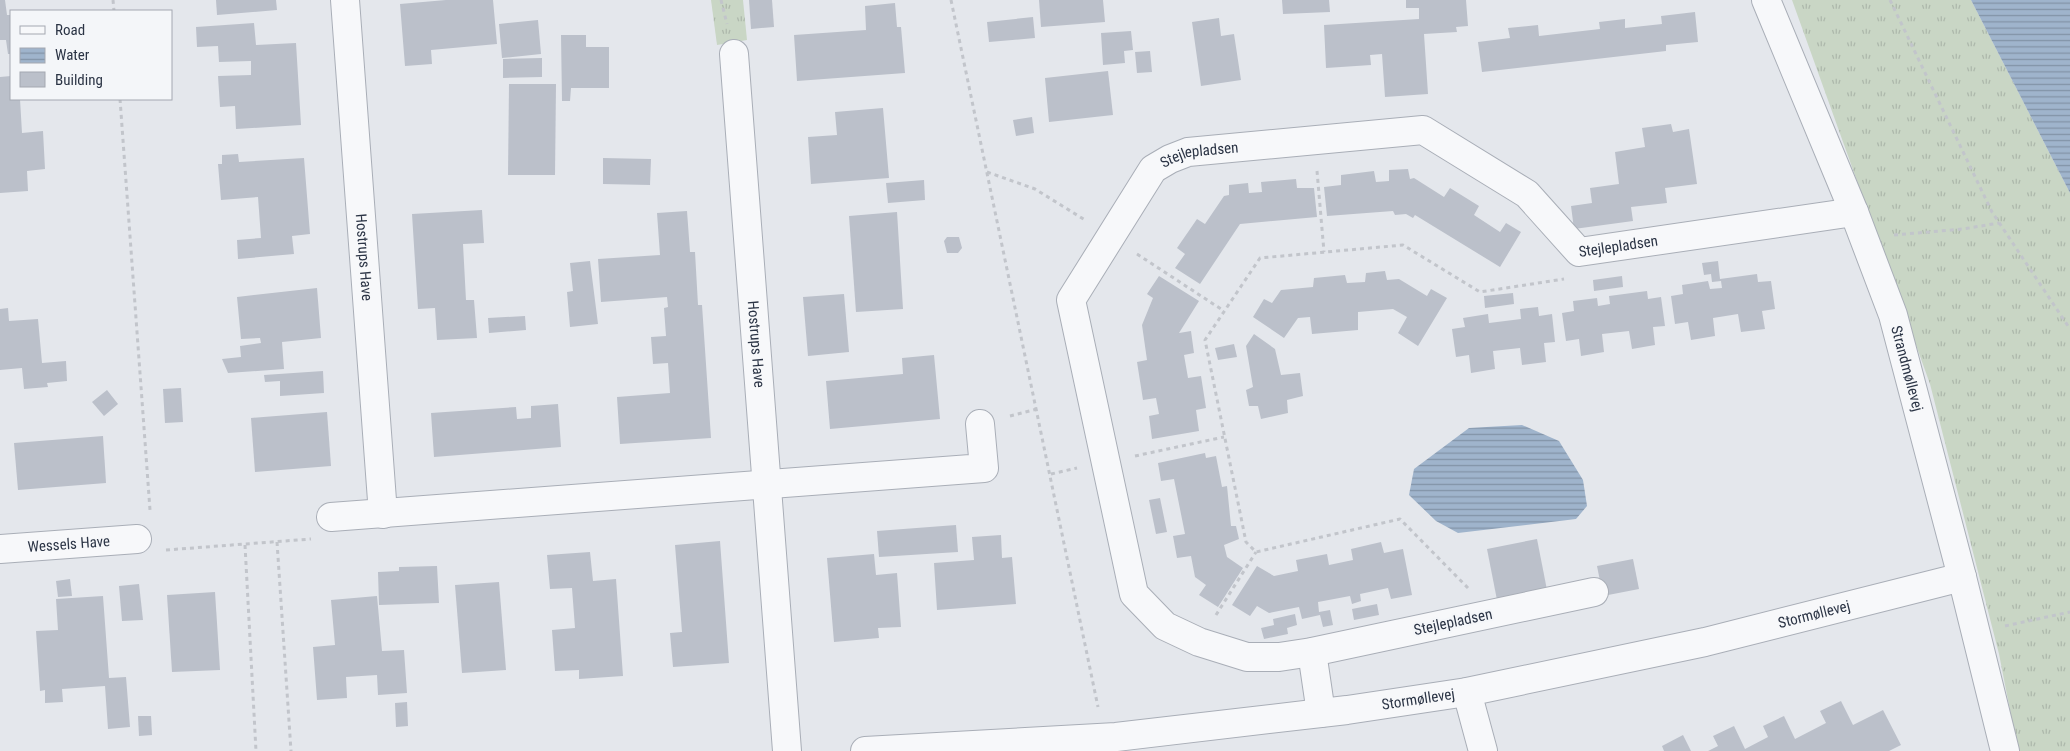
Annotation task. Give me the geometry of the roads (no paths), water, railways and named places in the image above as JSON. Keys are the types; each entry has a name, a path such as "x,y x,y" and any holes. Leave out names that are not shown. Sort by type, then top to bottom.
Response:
{"street":[{"name":"Hostrups Have","path":"345,0 383,514"},
{"name":"Strandmøllevej","path":"1766,0 1859,225 1893,315 1962,577 2005,751"},
{"name":"Hostrups Have","path":"734,54 787,751"},
{"name":"Stejlepladsen","path":"1594,592 1312,652 1279,657 1247,657 1199,642 1165,626 1134,594 1071,300 1153,169 1170,159 1188,152 1423,130 1527,194 1579,252 1859,225"},
{"path":"331,517 984,468 980,424"},
{"name":"Wessels Have","path":"0,549 144,539"},
{"name":"Stormøllevej","path":"865,751 1111,742 1467,692 1705,642 1962,577"},
{"path":"1312,652 1321,713"},
{"path":"1467,692 1483,751"}],"water":[{"path":"1971,0 2070,0 2070,193"},
{"path":"1522,425 1559,441 1583,480 1587,506 1576,519 1458,533 1436,521 1409,495 1414,469 1469,428"}]}
